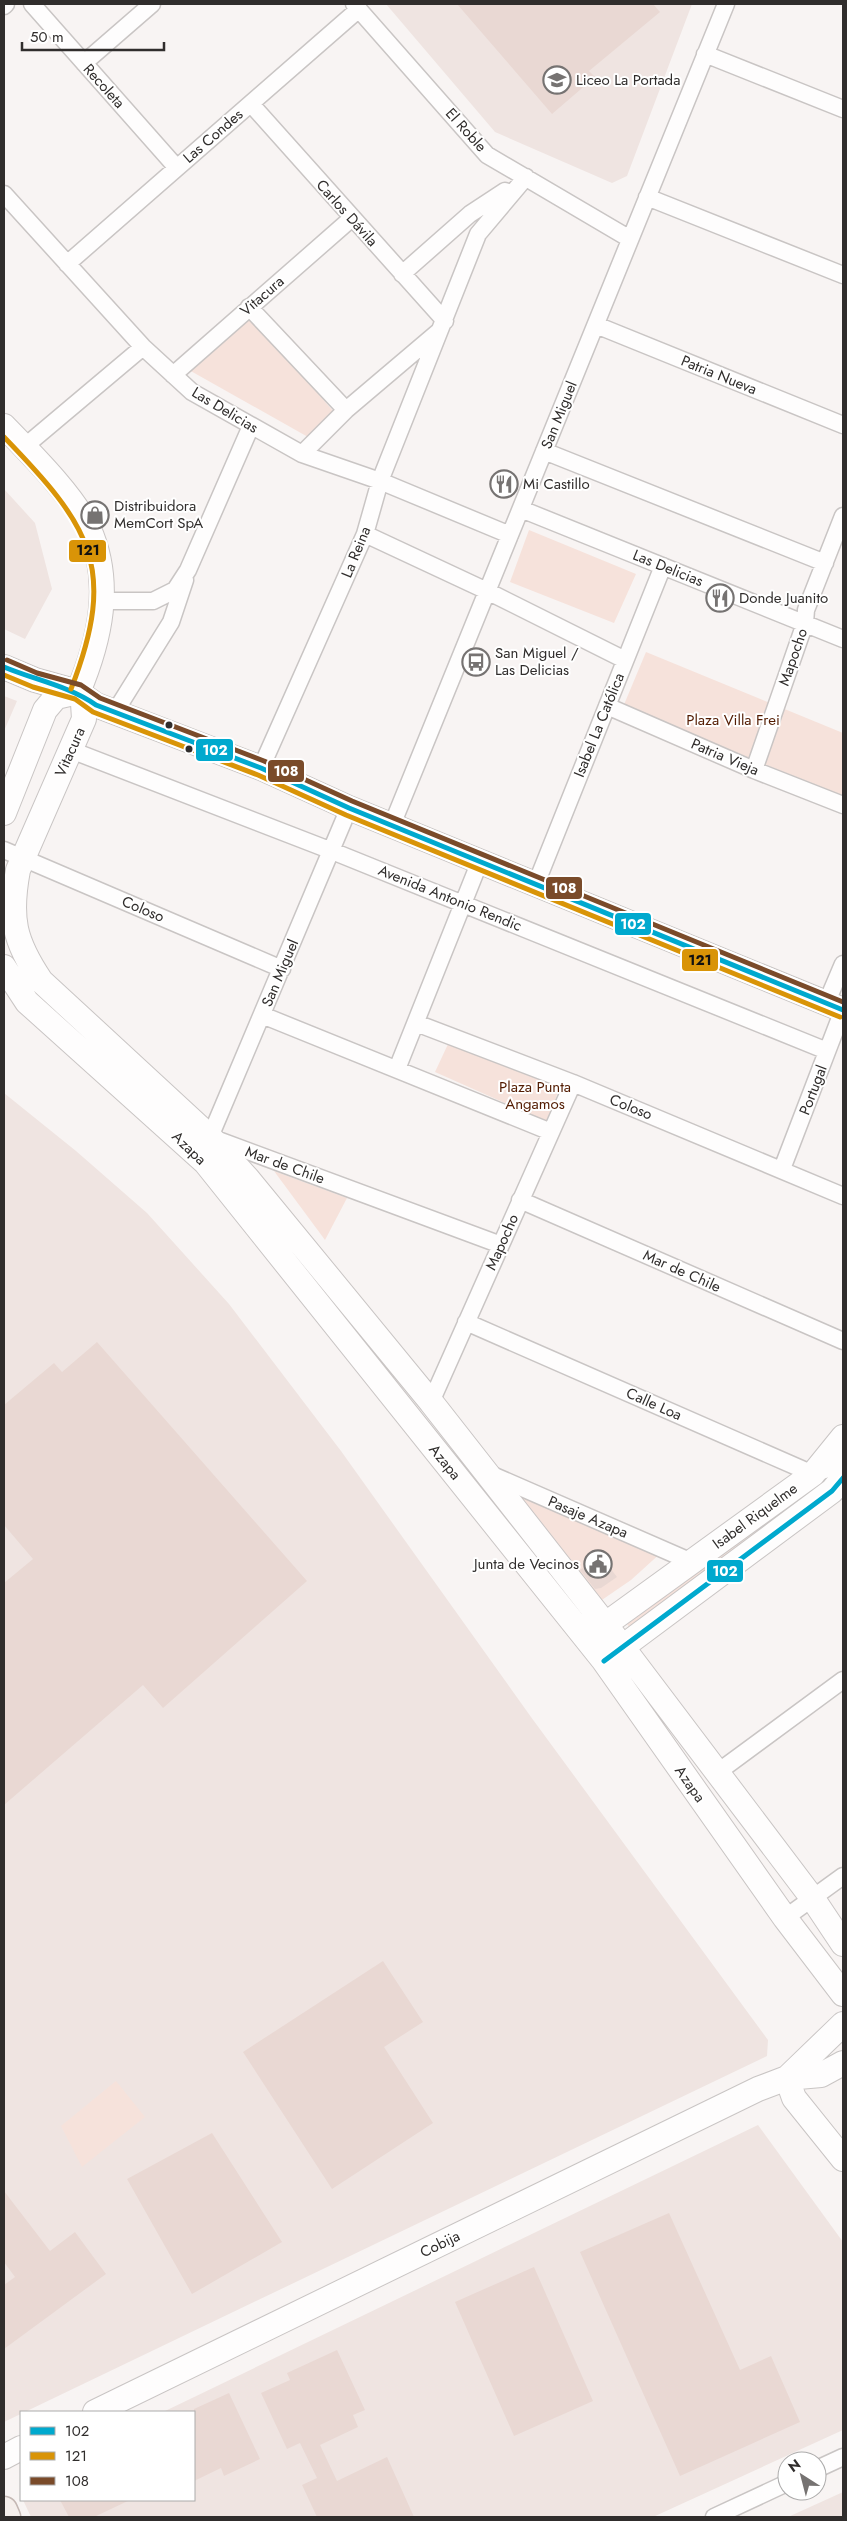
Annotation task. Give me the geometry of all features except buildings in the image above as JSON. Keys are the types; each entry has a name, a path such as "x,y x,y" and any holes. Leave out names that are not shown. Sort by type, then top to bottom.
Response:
{"main road":[{"path":"4,2510 7,2517"}],"street":[{"name":"Recoleta","path":"32,4 177,168"},
{"path":"84,63 152,4"},
{"name":"San Miguel","path":"392,825 726,4"},
{"name":"Las Condes","path":"67,264 251,104 357,6"},
{"name":"El Roble","path":"357,6 487,155 630,239"},
{"path":"706,54 843,109"},
{"name":"Carlos Dávila","path":"251,104 402,274 442,326"},
{"path":"402,274 470,214 526,177"},
{"name":"La Reina","path":"261,768 365,534 380,481 478,234 526,177"},
{"name":"Las Delicias","path":"4,194 143,347 192,392 302,454 380,481 510,535"},
{"path":"647,197 843,276"},
{"name":"Vitacura","path":"172,375 352,218"},
{"path":"248,307 346,410"},
{"name":"Patria Nueva","path":"596,325 843,425"},
{"name":"La Reina","path":"302,454 346,410 442,326"},
{"path":"23,448 143,347"},
{"path":"4,426 74,505 89,529 100,568 102,601 97,637 78,692"},
{"path":"115,712 172,622 188,570 251,426"},
{"path":"544,451 825,563"},
{"name":"Las Delicias","path":"521,509 843,639"},
{"name":"Mapocho","path":"754,770 805,623 806,610 843,516"},
{"path":"365,534 487,591 626,660"},
{"name":"Isabel La Católica","path":"536,884 662,566"},
{"path":"102,601 153,601 175,590 188,570"},
{"path":"153,601 172,622"},
{"path":"4,667 35,680 78,692 96,704 115,712 261,768 350,808 837,1008"},
{"path":"4,813 45,710 56,697 78,692"},
{"name":"Vitacura","path":"15,926 13,854 71,752 84,719 83,702 78,692"},
{"name":"Patria Vieja","path":"607,706 754,770 843,806"},
{"name":"Avenida Antonio Rendic","path":"71,752 76,752 332,851 827,1051"},
{"name":"San Miguel","path":"210,1137 350,808"},
{"name":"Coloso","path":"13,854 282,969"},
{"path":"397,1070 480,861"},
{"name":"Azapa","path":"15,926 23,954 41,981 210,1137 248,1179 431,1402 718,1772 813,1899 843,1944"},
{"name":"Portugal","path":"782,1170 827,1051 837,1008 843,964"},
{"name":"Azapa","path":"4,968 27,1002 205,1162 586,1638 784,1918 843,1994"},
{"path":"262,1015 551,1132"},
{"name":"Coloso","path":"416,1023 573,1083 843,1196"},
{"name":"Mapocho","path":"431,1402 573,1083"},
{"name":"Mar de Chile","path":"210,1137 501,1245"},
{"name":"Mar de Chile","path":"520,1200 843,1342"},
{"name":"Calle Loa","path":"466,1322 813,1474"},
{"name":"Isabel Riquelme","path":"586,1638 813,1474 843,1437"},
{"path":"813,1474 843,1464"},
{"name":"Pasaje Azapa","path":"485,1472 692,1562"},
{"name":"Isabel Riquelme","path":"604,1662 832,1491 843,1478"},
{"path":"718,1772 843,1680"},
{"path":"784,1918 843,1876"},
{"path":"787,2078 843,2024"},
{"path":"787,2078 821,2074 843,2063"},
{"path":"787,2078 794,2098 843,2159"},
{"name":"Cobija","path":"97,2411 742,2097 787,2078"},
{"path":"4,2457 20,2449"},
{"path":"827,2465 843,2457"},
{"path":"714,2517 777,2488"}],"shaded area":[{"name":"Liceo La Portada","path":"386,4 692,4 627,176 612,183 495,132"},
{"path":"4,489 35,523 52,589 25,639 4,629"},
{"path":"4,696 17,701 4,731"},
{"path":"4,1093 76,1151 147,1213 229,1304 341,1451 531,1717 768,2040 767,2056 27,2411 20,2411 20,2414 4,2422"},
{"path":"758,2125 843,2242 843,2430 797,2451 777,2451 777,2460 653,2517 31,2517 23,2501 195,2501 195,2411 165,2411"},
{"path":"843,2492 843,2517 788,2517 827,2501 827,2499"}],"green space":[{"path":"250,316 334,412 308,437 189,370"},
{"path":"529,530 636,574 614,623 510,582"},
{"name":"Plaza Villa Frei","path":"646,652 843,733 843,796 623,707"},
{"name":"Plaza Punta Angamos","path":"449,1042 560,1085 548,1122 435,1072"},
{"path":"274,1171 347,1198 325,1240"},
{"path":"808,1491 814,1497 632,1631 627,1624"},
{"path":"512,1493 663,1551 631,1580 596,1604"},
{"path":"116,2081 145,2117 82,2167 61,2126"}],"transit line":[{"name":"121","path":"4,437 57,496 75,523 87,550 93,578 93,610 85,646 71,689"},
{"name":"108","path":"7,660 37,673 81,685 100,698 264,761 352,801 843,1002"},
{"name":"102","path":"4,667 63,688 86,698 96,705 261,768 349,808 843,1010"},
{"name":"121","path":"4,675 33,687 75,699 93,712 258,775 346,815 840,1017"},
{"name":"102","path":"604,1661 832,1491 843,1478"}],"place":[{"name":"Liceo La Portada","path":"557,80"},
{"name":"Mi Castillo","path":"504,484"},
{"name":"Distribuidora MemCort SpA","path":"95,515"},
{"name":"Donde Juanito","path":"720,598"},
{"name":"San Miguel / Las Delicias","path":"476,662"},
{"name":"Junta de Vecinos","path":"598,1564"}]}
